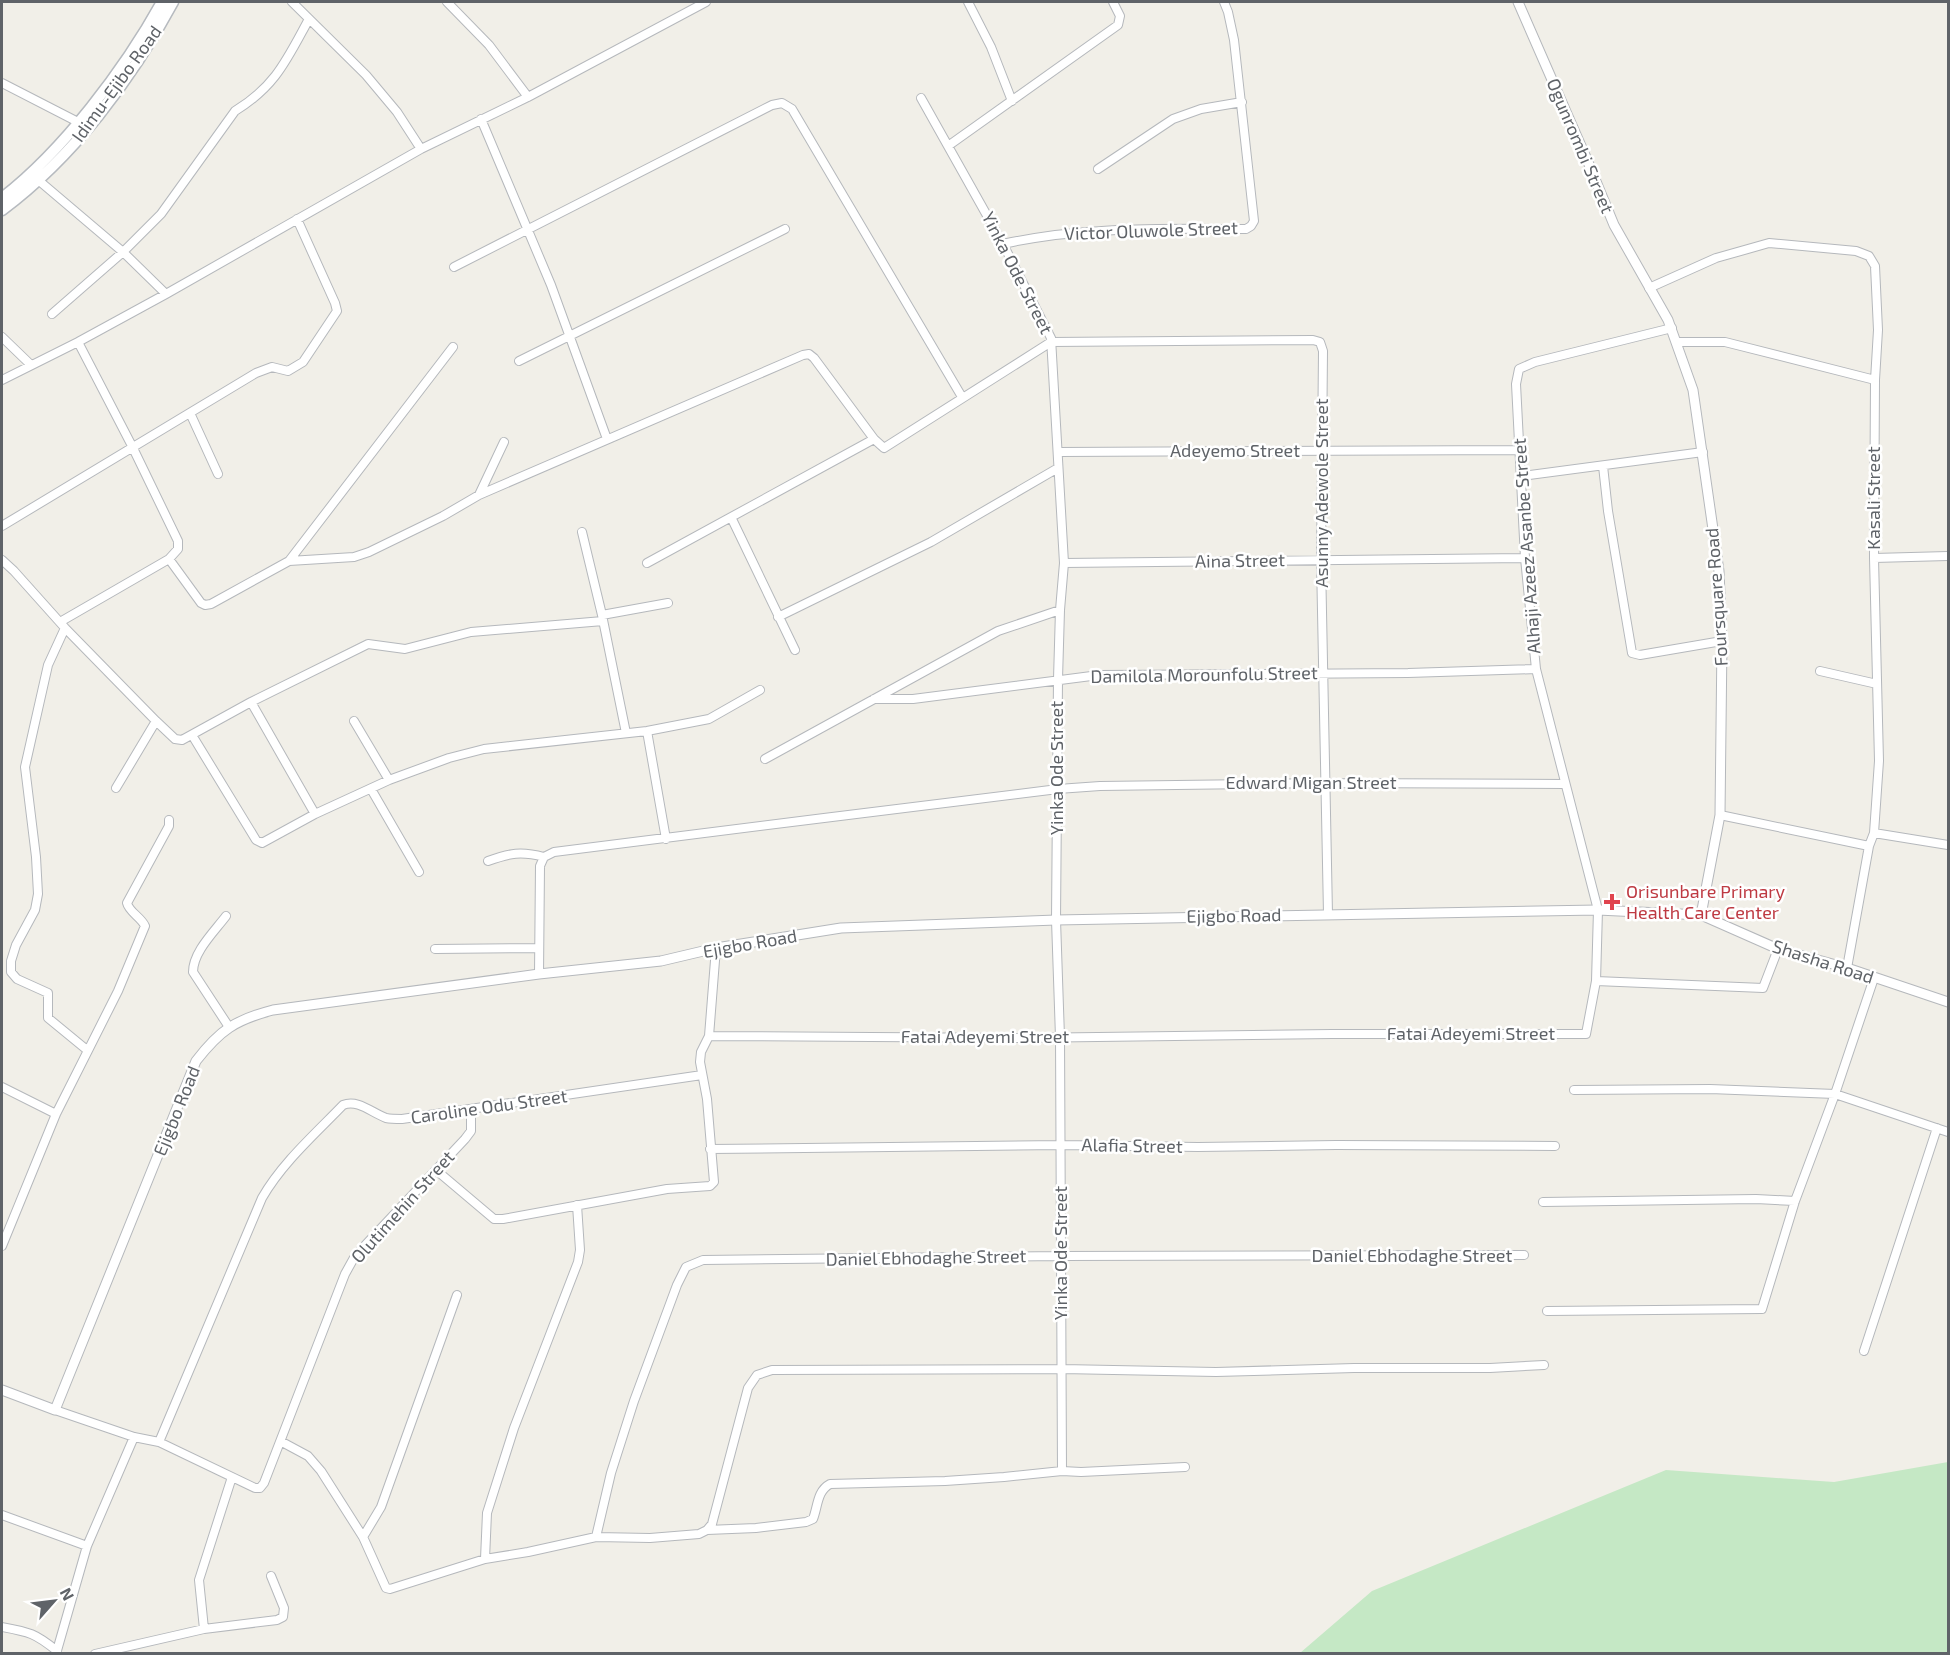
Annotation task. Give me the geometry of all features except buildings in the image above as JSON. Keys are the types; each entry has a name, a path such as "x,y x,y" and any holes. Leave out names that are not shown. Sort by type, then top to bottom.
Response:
{"main road":[{"name":"Idimu-Ejibo Road","path":"2,198 42,161 105,89 162,2"},
{"name":"Idimu-Ejibo Road","path":"2,210 19,197 78,139 139,59 173,2"}],"street":[{"path":"292,2 366,75 397,112 421,148"},
{"path":"447,2 489,45 528,97"},
{"path":"2,380 166,294 421,148 528,97 706,2"},
{"path":"968,2 991,47 1012,101"},
{"path":"948,146 1118,25 1120,16 1113,2"},
{"name":"Victor Oluwole Street","path":"1004,244 1058,233 1246,228 1251,226 1254,221 1242,102 1234,40 1224,2"},
{"name":"Ogunrombi Street","path":"1518,2 1614,225 1649,288"},
{"path":"52,314 123,252 161,214 235,111 253,100 281,71 309,19"},
{"path":"2,83 78,122"},
{"name":"Yinka Ode Street","path":"921,98 1004,244 1050,333 1051,342 1064,563 1058,679 1056,920 1060,1037 1062,1471"},
{"path":"1098,169 1173,119 1201,109 1242,102"},
{"path":"454,267 762,110 782,103 792,109 962,397"},
{"path":"482,119 528,229 607,439"},
{"path":"37,179 123,252 166,294"},
{"path":"2,526 256,373 272,367 288,370 303,362 337,311 297,219"},
{"path":"519,361 785,229"},
{"name":"Kasali Street","path":"1649,288 1716,258 1769,243 1856,251 1869,256 1875,266 1878,330 1875,380 1874,558 1879,761 1874,833 1869,846 1847,968"},
{"name":"Foursquare Road","path":"1649,288 1672,328 1693,390 1719,571 1722,641 1720,815 1701,915"},
{"name":"Alhaji Azeez Asanbe Street","path":"1598,910 1536,669 1525,558 1516,384 1519,369 1535,362 1672,328"},
{"path":"2,337 31,365"},
{"name":"Asunny Adewole Street","path":"1051,342 1313,340 1320,342 1323,351 1321,561 1328,914"},
{"path":"78,342 178,541 178,549 168,559 63,625 48,665 25,767 38,894 35,910 16,945 11,961 11,972 17,979 48,993 48,1018 87,1050"},
{"path":"289,561 354,557 369,552 443,516 479,495 803,355 809,354 814,358 874,439 884,448 1051,342"},
{"path":"1677,342 1725,342 1875,380"},
{"path":"168,559 201,603 205,605 211,604 289,561 453,347"},
{"path":"190,413 218,474"},
{"path":"647,563 874,439"},
{"path":"479,495 504,442"},
{"name":"Adeyemo Street","path":"1058,452 1520,450"},
{"path":"1522,476 1703,452"},
{"path":"1603,466 1608,511 1632,653 1640,655 1722,641"},
{"path":"778,617 931,542 1058,468"},
{"path":"731,517 795,651"},
{"path":"582,532 603,618 626,733"},
{"path":"1874,558 1948,556"},
{"name":"Aina Street","path":"1064,563 1525,558"},
{"path":"2,560 156,721 175,739 182,740 251,702 368,644 405,648 471,632 603,618 668,603"},
{"path":"765,759 998,631 1060,610"},
{"name":"Damilola Morounfolu Street","path":"874,699 913,699 1099,675 1408,673 1536,669"},
{"path":"1820,671 1877,684"},
{"path":"192,735 259,843 262,843 315,814 389,780 449,758 484,749 647,731 713,717 760,690"},
{"path":"251,702 315,814"},
{"path":"116,788 156,721"},
{"path":"354,721 389,780"},
{"path":"647,731 666,838"},
{"name":"Edward Migan Street","path":"544,857 554,852 1058,789 1324,783 1565,784"},
{"path":"371,789 419,872"},
{"path":"1720,815 1869,846"},
{"path":"2,1246 56,1114 118,991 145,926 127,903 169,826 169,820"},
{"path":"1874,833 1948,845"},
{"path":"488,861 509,854 525,852 544,857 540,866 538,974"},
{"name":"Ejigbo Road","path":"55,1410 196,1061 212,1041 229,1027 248,1017 273,1010 538,974 661,961 716,948 841,928 1056,920 1328,914 1598,910 1701,915"},
{"name":"Fatai Adeyemi Street","path":"709,1036 1060,1037 1586,1034 1596,981 1598,910"},
{"name":"Shasha Road","path":"1701,915 1778,949 1847,968 1948,1002"},
{"path":"226,916 196,957 193,972 229,1027"},
{"path":"435,949 538,948"},
{"path":"436,1170 494,1219 668,1189 710,1186 714,1182 701,1052 709,1036 716,948"},
{"path":"1596,981 1763,988 1778,949"},
{"path":"1547,1311 1762,1309 1795,1201 1835,1094 1874,978"},
{"name":"Caroline Odu Street","path":"159,1442 262,1198 283,1168 342,1105 349,1102 387,1118 402,1119 702,1075"},
{"path":"2,1087 56,1114"},
{"path":"1574,1090 1710,1089 1835,1094 1948,1132"},
{"name":"Olutimehin Street","path":"232,1478 255,1488 260,1488 264,1484 345,1274 355,1256 471,1131 471,1108"},
{"path":"1864,1351 1937,1128"},
{"name":"Alafia Street","path":"710,1149 1061,1145 1555,1146"},
{"path":"1543,1202 1755,1199 1795,1201"},
{"path":"484,1559 487,1513 514,1428 578,1262 580,1250 577,1205"},
{"name":"Daniel Ebhodaghe Street","path":"596,1537 611,1473 634,1401 677,1285 686,1267 703,1260 1060,1256 1524,1255"},
{"path":"363,1537 381,1507 457,1295"},
{"path":"708,1530 712,1524 748,1388 757,1375 772,1370 1062,1369 1216,1372 1354,1368 1490,1368 1544,1365"},
{"path":"2,1390 134,1437 159,1442 232,1478 199,1580 204,1629"},
{"path":"2,1627 39,1636 56,1652 87,1546 134,1437"},
{"path":"282,1442 314,1461 363,1537 386,1588 390,1589 484,1559 596,1537 650,1538 699,1534 708,1530 756,1528 806,1522 813,1519 819,1494 824,1487 830,1484 1004,1478 1062,1471 1185,1467"},
{"path":"2,1515 87,1546"},
{"path":"95,1653 204,1629 277,1620 283,1617 284,1608 271,1576"}],"green space":[{"path":"1948,1462 1948,1653 1300,1653 1372,1591 1666,1470 1834,1482"}],"place":[{"name":"Orisunbare Primary Health Care Center","path":"1612,902"}]}
